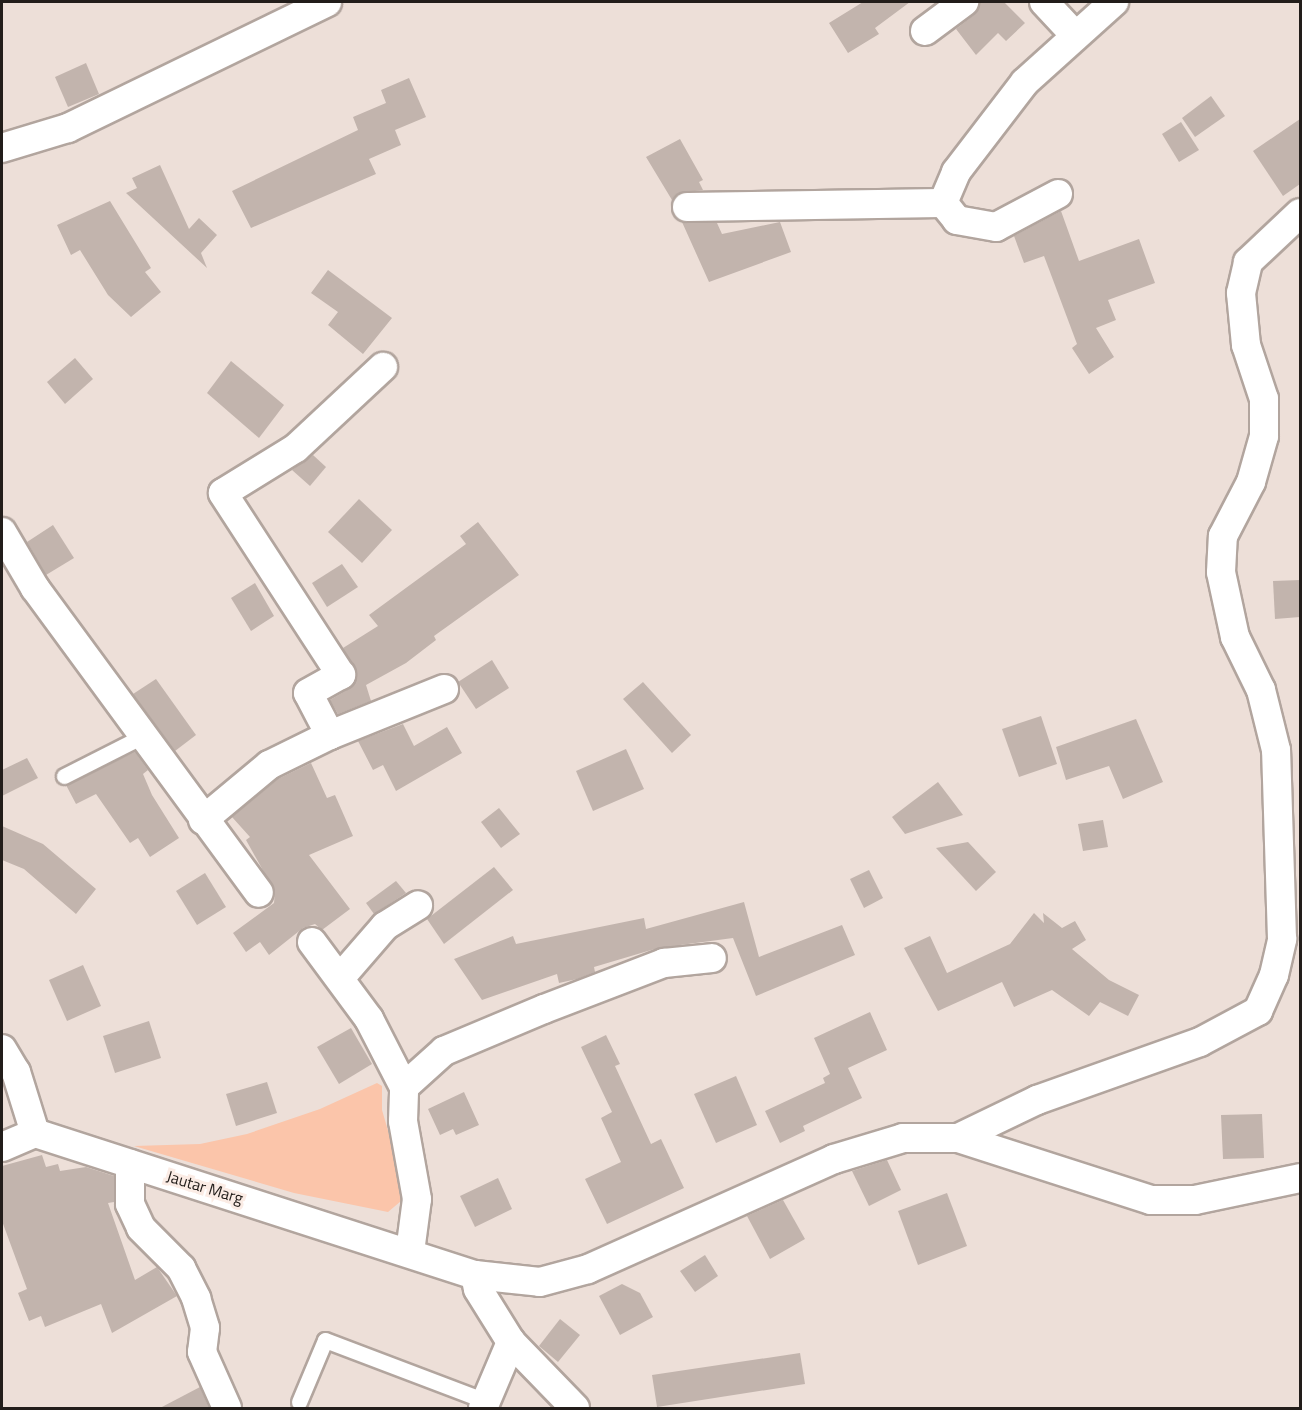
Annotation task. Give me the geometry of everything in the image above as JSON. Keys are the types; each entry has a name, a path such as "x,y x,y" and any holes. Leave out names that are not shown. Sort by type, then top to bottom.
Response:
{"street":[{"path":"2,148 68,128 327,2"},
{"path":"925,31 964,2"},
{"path":"1044,2 1075,35"},
{"path":"943,203 956,172 1025,82 1114,2"},
{"path":"943,203 957,220 996,227 1058,194"},
{"path":"687,207 943,203"},
{"path":"958,1138 1037,1100 1200,1042 1258,1011 1274,975 1282,939 1276,750 1261,690 1235,637 1221,572 1223,536 1251,482 1264,436 1264,399 1246,345 1241,293 1248,262 1300,213"},
{"path":"330,735 308,693 341,675 223,493 296,448 382,367"},
{"path":"2,532 35,588 203,820 259,893"},
{"path":"203,820 269,765 330,735 444,689"},
{"path":"340,978 385,926 418,904"},
{"path":"312,942 369,1019 404,1087 403,1121 417,1198 410,1252"},
{"path":"404,1087 444,1051 544,1008 664,963 712,958"},
{"path":"2,1049 16,1072 35,1133 2,1147"},
{"name":"Jautar Marg","path":"35,1133 410,1252 475,1275 540,1282 588,1269 834,1159 903,1138 958,1138"},
{"path":"958,1138 1151,1200 1195,1200 1300,1178"},
{"path":"130,1164 130,1204 141,1228 181,1268 196,1298 206,1328 202,1352 227,1408"},
{"path":"475,1275 478,1289 511,1342 575,1408"},
{"path":"485,1405 511,1342"}],"lane":[{"path":"64,776 143,736"},
{"path":"299,1402 325,1340 485,1405"}],"shaded area":[{"path":"377,1083 382,1086 382,1110 407,1196 388,1212 294,1193 134,1146 200,1144 247,1134 320,1109"}],"building":[{"path":"863,2 910,2 875,28 879,34 848,53 829,23"},
{"path":"980,2 1004,2 1025,23 1006,41 998,33 976,55 956,29 974,15"},
{"path":"86,63 99,94 68,107 55,77"},
{"path":"409,78 426,117 395,130 401,145 369,159 376,174 251,228 232,191 358,130 353,117 386,103 381,90"},
{"path":"1211,96 1225,116 1195,137 1182,118"},
{"path":"1300,119 1300,184 1283,196 1253,151"},
{"path":"1181,122 1199,150 1179,162 1162,134"},
{"path":"680,139 703,180 699,182 703,190 679,193 672,200 646,157"},
{"path":"160,165 189,229 199,218 217,235 201,253 207,268 126,193 137,188 132,178"},
{"path":"110,201 151,268 145,272 161,292 131,317 108,295 80,250 71,255 57,225"},
{"path":"1061,211 1079,261 1139,239 1155,283 1108,300 1116,320 1096,328 1114,357 1089,374 1072,348 1077,344 1044,256 1024,263 1014,236"},
{"path":"682,222 717,223 722,234 780,222 791,252 709,282"},
{"path":"328,270 392,318 363,354 328,325 338,312 311,293"},
{"path":"75,358 93,379 65,404 47,382"},
{"path":"231,361 284,405 259,438 207,393"},
{"path":"313,455 326,467 310,486 292,470"},
{"path":"359,499 392,530 362,563 328,532"},
{"path":"478,522 519,575 434,636 436,640 406,663 366,685 371,701 338,714 330,700 349,689 357,675 343,648 378,626 369,615 466,544 460,536"},
{"path":"53,525 74,558 46,575 27,542"},
{"path":"342,564 358,587 327,607 312,583"},
{"path":"1300,580 1300,617 1275,619 1273,581"},
{"path":"255,583 274,616 251,631 231,598"},
{"path":"492,660 509,688 476,709 458,682"},
{"path":"156,679 196,735 175,751 133,694"},
{"path":"643,682 691,735 672,753 623,699"},
{"path":"1041,716 1057,764 1019,777 1002,729"},
{"path":"1136,719 1163,782 1123,799 1109,766 1066,780 1056,747"},
{"path":"403,724 414,746 447,727 462,753 396,791 383,765 373,770 358,741"},
{"path":"626,749 644,789 593,811 576,771"},
{"path":"135,752 148,770 143,774 152,795 179,838 150,857 138,838 130,843 96,794 76,804 66,785"},
{"path":"27,758 38,778 2,796 2,770"},
{"path":"311,763 327,798 335,795 353,836 309,855 350,909 322,930 315,924 303,928 269,955 260,942 246,952 233,933 274,903 275,892 246,840 250,837 232,817 278,779"},
{"path":"938,782 963,815 905,834 892,817"},
{"path":"499,808 520,834 501,848 481,822"},
{"path":"1103,820 1108,847 1083,851 1078,824"},
{"path":"2,826 43,844 96,889 76,914 24,869 2,860"},
{"path":"968,842 996,872 976,891 936,848"},
{"path":"494,867 513,890 444,944 427,919"},
{"path":"869,870 883,898 864,908 850,879"},
{"path":"205,873 226,907 197,925 176,891"},
{"path":"396,881 406,893 374,914 366,903"},
{"path":"744,902 759,957 842,925 855,955 756,996 733,938 658,948 594,967 595,972 577,979 559,983 557,974 482,1000 454,959 513,936 516,944 644,918 646,929"},
{"path":"1034,913 1044,923 1043,913 1062,928 1075,921 1086,940 1072,949 1109,980 1139,995 1128,1016 1100,1002 1089,1016 1052,990 1014,1007 1002,982 938,1011 904,948 930,936 947,973 1010,944"},
{"path":"83,965 101,1006 67,1021 49,980"},
{"path":"870,1012 887,1050 848,1068 862,1098 803,1126 805,1131 780,1143 765,1111 825,1083 823,1078 830,1074 814,1038"},
{"path":"149,1021 161,1058 115,1073 103,1036"},
{"path":"351,1028 372,1064 339,1084 317,1047"},
{"path":"606,1035 620,1064 615,1066 651,1144 661,1139 684,1188 607,1224 585,1179 621,1162 601,1118 612,1112 581,1047"},
{"path":"736,1076 757,1125 716,1143 694,1094"},
{"path":"267,1082 277,1113 236,1126 226,1094"},
{"path":"464,1092 479,1125 456,1135 453,1129 440,1135 428,1109"},
{"path":"1262,1114 1264,1158 1223,1159 1221,1115"},
{"path":"42,1155 46,1167 58,1164 60,1171 86,1167 114,1176 114,1202 108,1203 135,1280 157,1267 177,1296 112,1333 101,1304 45,1327 41,1316 29,1321 18,1293 27,1289 2,1221 2,1166"},
{"path":"887,1160 901,1190 869,1206 852,1171"},
{"path":"498,1178 512,1209 475,1227 460,1196"},
{"path":"947,1193 967,1246 918,1265 898,1211"},
{"path":"783,1200 805,1239 770,1259 747,1216"},
{"path":"705,1255 718,1276 695,1292 680,1271"},
{"path":"622,1284 640,1293 653,1317 620,1335 599,1296"},
{"path":"560,1319 580,1335 558,1362 539,1346"},
{"path":"800,1353 805,1384 657,1407 652,1375"},
{"path":"200,1387 209,1408 160,1408"}]}
